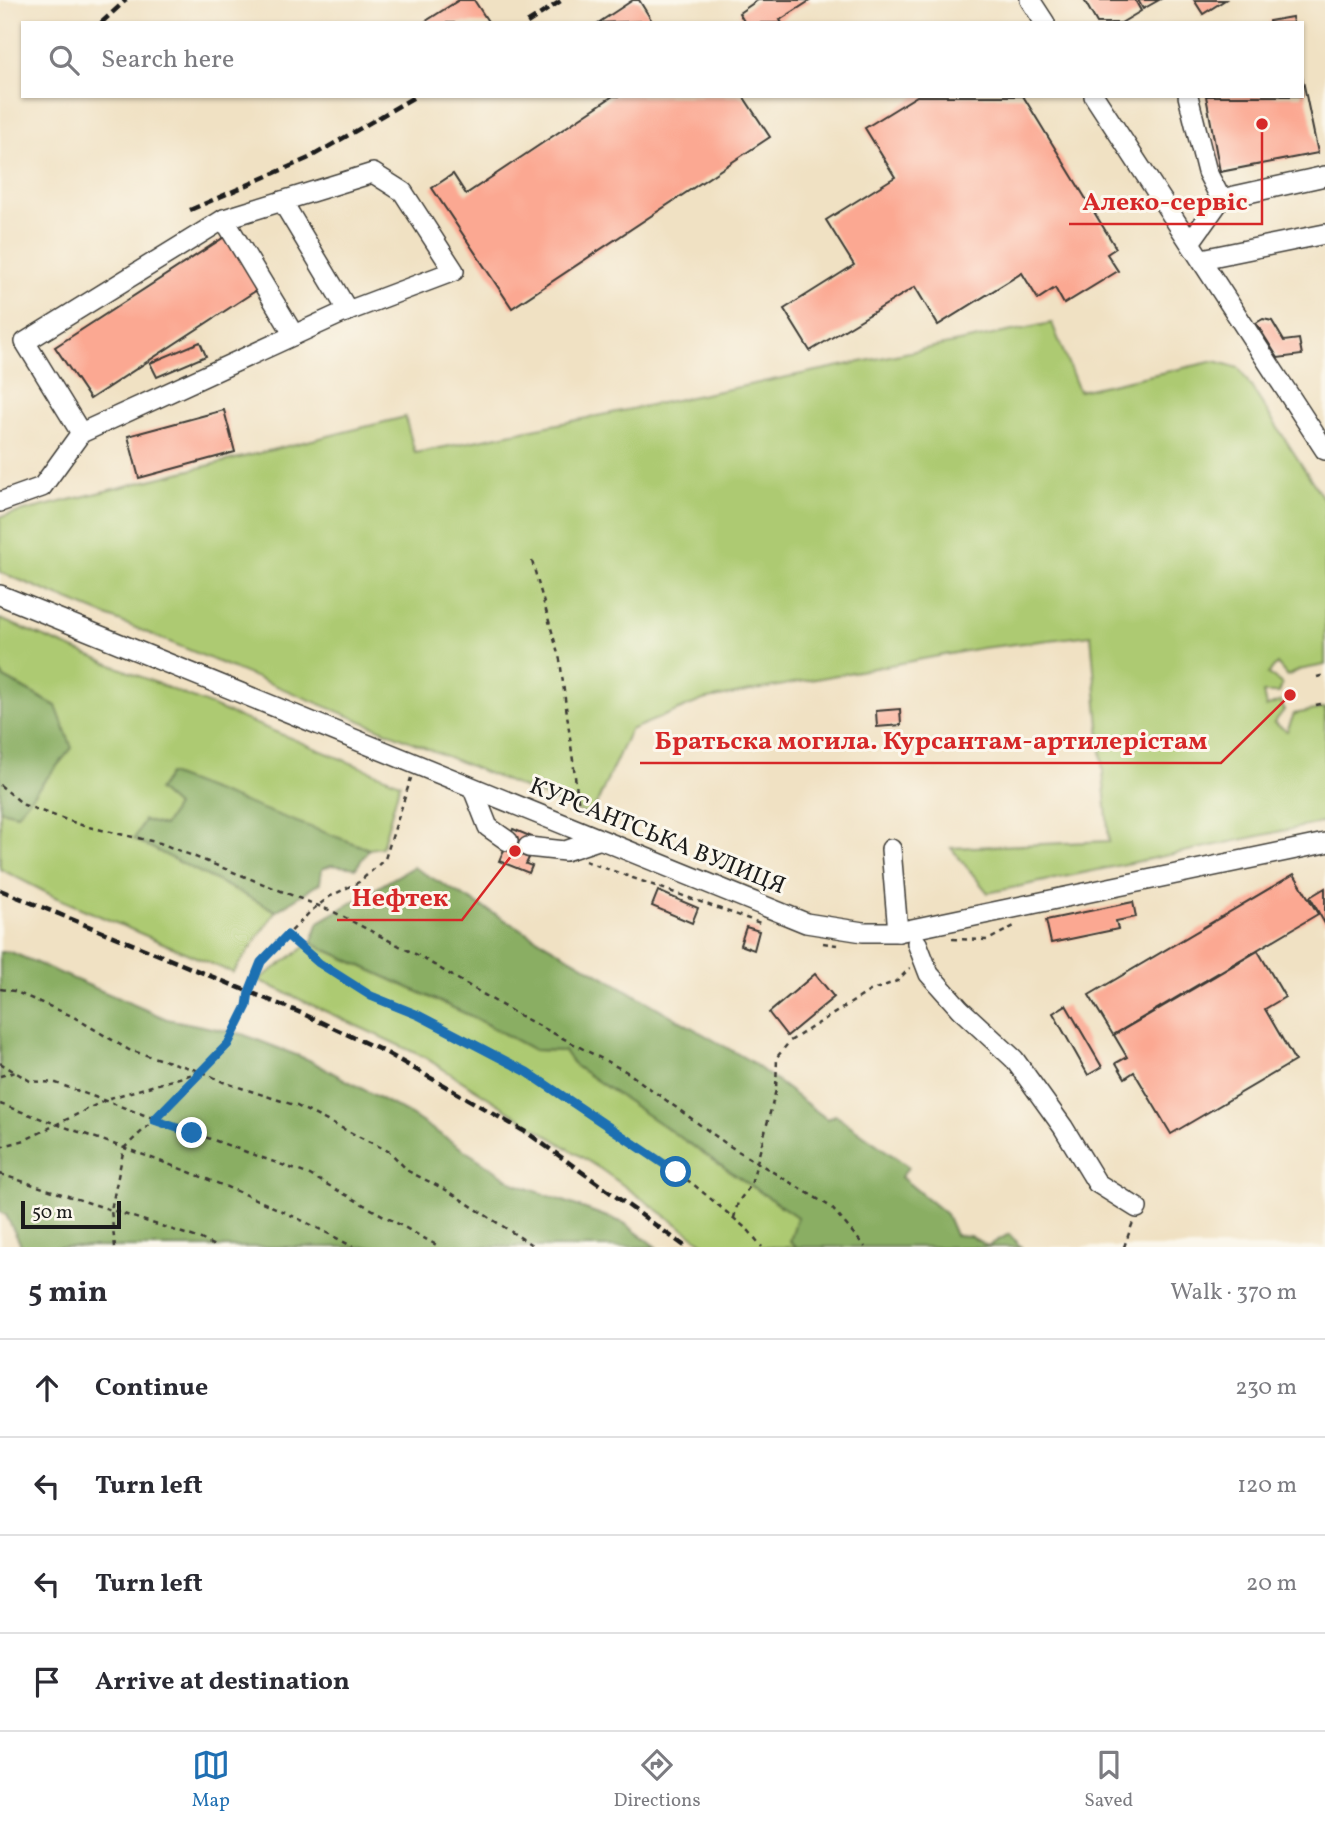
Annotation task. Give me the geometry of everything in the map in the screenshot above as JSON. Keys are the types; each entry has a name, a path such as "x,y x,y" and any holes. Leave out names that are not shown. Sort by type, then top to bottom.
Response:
{"street":[{"path":"1030,0 1044,21"},
{"path":"1095,98 1321,437"},
{"path":"1188,98 1207,172 1221,199"},
{"path":"0,502 42,487 81,433 348,311 454,271 403,192 373,173 224,219 24,342 81,433"},
{"path":"1191,241 1221,199 1325,176"},
{"path":"282,201 348,311"},
{"path":"224,219 295,335"},
{"path":"1202,259 1325,234"},
{"name":"КУРСАНТСЬКА ВУЛИЦЯ","path":"0,595 590,837 806,922 863,932 898,932 1325,843"},
{"path":"472,789 488,827 508,841"},
{"path":"528,847 565,851 590,837"},
{"path":"891,849 898,932"},
{"path":"919,950 929,974 960,1009 1014,1059 1063,1127 1097,1183 1137,1208"}],"path":[{"path":"532,561 560,660 590,837"},
{"path":"1317,677 1325,675"},
{"path":"1316,705 1325,703"},
{"path":"115,1247 111,1210 124,1148 203,1072 228,1044 247,1006 249,992 261,962 318,906 359,882 385,859 415,765"},
{"path":"0,785 24,805 84,826 160,843 318,906 419,957 513,1012 627,1072 756,1162 831,1207 865,1247"},
{"path":"287,935 319,963 371,996 418,1015 527,1072 694,1184 734,1218 762,1247"},
{"path":"734,1218 738,1202 751,1185 776,1090 777,1058 790,1041 870,990 897,981 919,950"},
{"path":"0,989 14,991 72,1016 129,1050 203,1072 223,1082 297,1106 390,1152 408,1171 449,1191 535,1247"},
{"path":"0,1063 30,1081 56,1083 102,1102 310,1175 440,1247"},
{"path":"0,1076 16,1072"},
{"path":"0,1147 25,1140 102,1102 203,1072"},
{"path":"0,1104 124,1148 293,1214 353,1247"},
{"path":"0,1174 201,1239 216,1247"},
{"path":"1124,1247 1137,1208"}],"green space":[{"path":"1052,323 1079,391 1215,361 1239,368 1325,501 1325,665 1299,670 1287,676 1277,664 1268,674 1282,684 1279,693 1263,693 1266,707 1281,701 1284,710 1274,723 1287,731 1294,714 1325,708 1325,822 988,893 951,848 1109,841 1091,635 982,648 703,700 630,730 591,816 0,572 0,517 405,417 415,453"},
{"path":"0,619 400,783 382,847 369,849 158,790 176,806 164,826 134,839 276,911 233,973 55,897 0,869 0,810 17,814 56,706 4,678 0,672"},
{"path":"0,672 4,678 56,706 72,748 17,814 0,810"},
{"path":"169,774 369,849 356,868 331,865 322,869 320,883 276,911 134,839 144,820 164,826 176,806 158,790"},
{"path":"413,867 750,1061 827,1119 835,1115 909,1167 901,1177 946,1214 955,1235 970,1236 988,1246 1009,1234 1021,1247 797,1247 790,1242 797,1217 574,1065 564,1051 534,1050 471,1016 311,943 319,922"},
{"path":"311,943 471,1016 534,1050 564,1051 574,1065 798,1217 790,1241 797,1247 709,1247 602,1170 424,1057 258,980"},
{"path":"0,952 11,952 167,1019 242,1034 309,1060 411,1115 516,1184 624,1223 656,1247 22,1247 6,1215 0,1212"}],"building":[{"path":"459,0 474,0 488,21 426,21"},
{"path":"633,0 639,0 652,21 601,21"},
{"path":"758,0 811,0 781,21 744,21 739,13"},
{"path":"1084,0 1135,0 1141,11 1124,21 1096,21"},
{"path":"1138,0 1159,0 1143,9"},
{"path":"1194,0 1225,0 1203,14"},
{"path":"1292,17 1293,21 1269,21"},
{"path":"1304,86 1318,153 1220,172 1206,98 1304,98"},
{"path":"610,98 744,98 770,137 512,308 432,188 453,174 466,194"},
{"path":"914,98 1024,98 1116,248 1107,254 1118,271 1064,304 1055,288 1038,299 1022,273 938,325 915,287 810,351 784,309 854,265 826,220 895,177 865,128"},
{"path":"226,236 260,288 90,399 55,347"},
{"path":"1263,319 1272,321 1284,341 1299,339 1302,355 1278,358 1256,323"},
{"path":"200,342 206,356 157,377 150,363"},
{"path":"224,410 235,452 139,478 128,436"},
{"path":"900,709 901,725 877,727 876,711"},
{"path":"513,829 532,837 524,856 529,858 526,864 532,866 529,873 499,861"},
{"path":"1294,874 1318,914 1113,1035 1089,995"},
{"path":"1325,888 1325,924 1310,897"},
{"path":"658,891 698,908 692,923 652,906"},
{"path":"1133,902 1136,917 1116,921 1118,929 1051,943 1046,920"},
{"path":"746,927 759,931 754,950 740,945"},
{"path":"1258,951 1285,997 1265,1009 1295,1061 1171,1134 1134,1072 1125,1078 1116,1063 1127,1057 1114,1035"},
{"path":"815,974 834,997 787,1036 769,1013"},
{"path":"1066,1005 1102,1067 1088,1075 1053,1013"}],"railway":[{"path":"103,21 126,0"},
{"path":"530,21 562,0"},
{"path":"190,210 309,158 413,98"},
{"path":"0,890 301,1013 385,1052 529,1134 686,1247"}],"place":[{"name":"Алеко-сервіс","path":"1262,124"},
{"name":"Братьска могила. Курсантам-артилерістам","path":"1290,695"},
{"name":"Нефтек","path":"515,851"}],"route":[{"path":"192,1133 154,1120 228,1044 247,1006 249,992 261,962 287,935 319,963 371,996 418,1015 527,1072 676,1172"}]}
